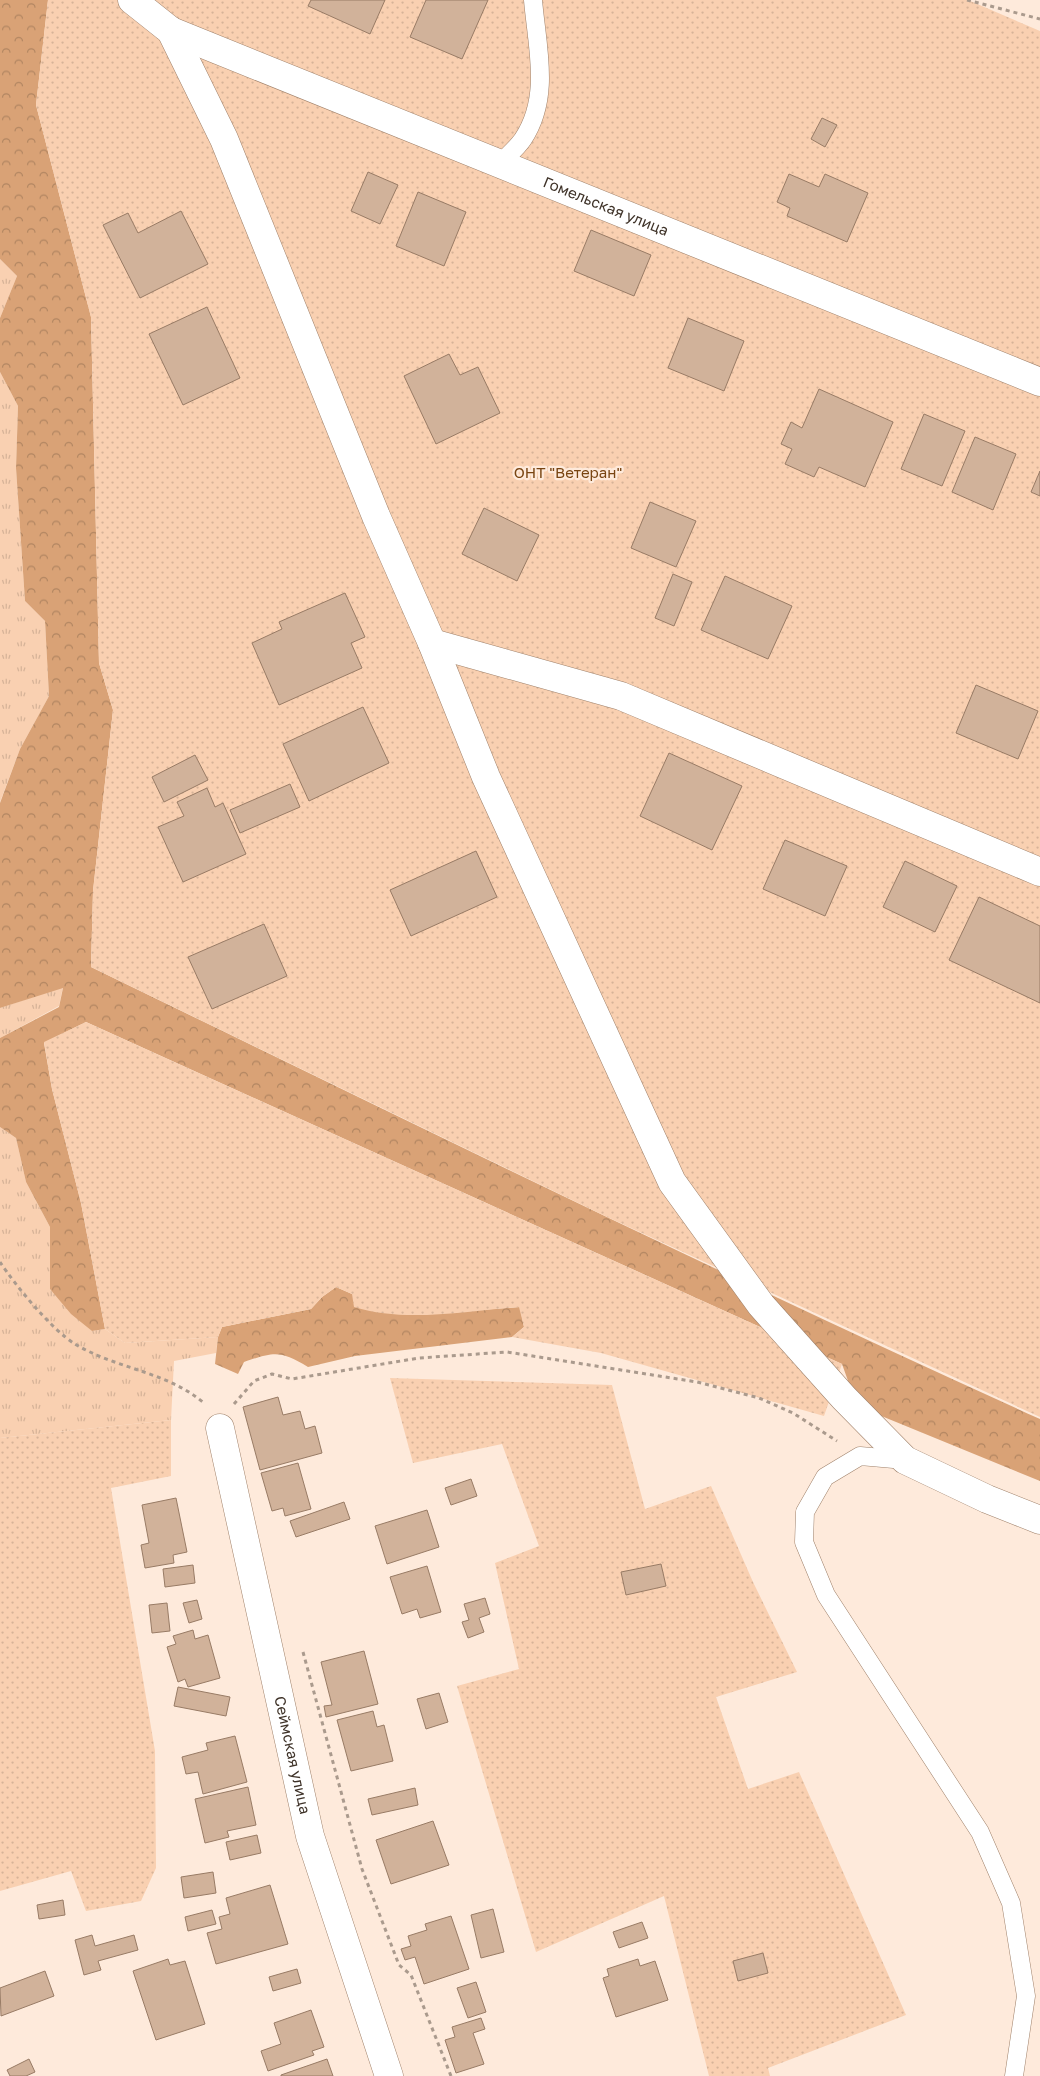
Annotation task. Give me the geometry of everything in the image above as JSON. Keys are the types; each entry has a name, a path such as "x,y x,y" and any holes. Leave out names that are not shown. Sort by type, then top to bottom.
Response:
{"street":[{"path":"132,0 171,32 224,139 376,516 432,643 486,777 672,1182 761,1305 844,1398 906,1460 987,1499 1040,1520"},
{"name":"Гомельская улица","path":"171,32 1040,382"},
{"path":"432,643 621,696 1040,872"},
{"name":"Сеймская улица","path":"220,1428 310,1836 389,2076"}],"lane":[{"path":"500,164 522,141 534,120 542,84 533,0"},
{"path":"906,1460 860,1456 826,1477 805,1512 804,1542 826,1595 980,1832 1011,1903 1026,1996 1014,2076"}],"path":[{"path":"966,0 1040,19"},
{"path":"0,1262 38,1309 74,1343 109,1360 152,1373 190,1391 212,1410 220,1428"},
{"path":"220,1428 238,1399 254,1381 272,1374 292,1379 419,1358 507,1352 698,1382 758,1398 793,1413 860,1456"},
{"path":"302,1648 362,1869 399,1965 411,1975 451,2076"}],"green space":[{"path":"0,0 48,0 36,105 91,317 99,663 113,710 93,891 91,967 683,1253 1040,1419 1040,1481 857,1406 842,1364 86,1022 44,1043 52,1089 81,1203 105,1329 92,1331 71,1314 50,1289 50,1227 26,1182 16,1138 0,1127 0,1038 59,1007 63,988 0,1008 0,803 20,749 49,696 45,621 25,601 16,468 18,406 0,372 0,318 17,276 0,259"},
{"name":"ОНТ \"Ветеран\"","path":"48,0 968,0 1040,31 1040,1417 605,1216 91,967 93,891 113,710 99,663 91,317 36,105"},
{"path":"0,259 17,276 0,318"},
{"path":"0,372 18,406 16,468 25,601 45,621 49,696 20,749 0,802"},
{"path":"63,987 59,1006 0,1038 0,1008"},
{"path":"86,1022 842,1364 824,1416 601,1353 512,1337 524,1327 519,1307 436,1315 374,1312 354,1307 352,1294 336,1287 322,1297 311,1309 222,1327 218,1337 125,1343 105,1329 81,1203 52,1089 44,1042"},
{"path":"0,1127 16,1138 26,1182 50,1227 50,1289 92,1331 105,1329 125,1343 218,1337 216,1353 174,1361 171,1420 0,1438"},
{"path":"336,1287 352,1294 438,1313 520,1307 524,1327 512,1337 355,1356 308,1367 277,1354 244,1362 238,1374 215,1364 218,1337 222,1327 311,1309 322,1297"},
{"path":"390,1378 612,1385 645,1509 711,1486 753,1582 797,1672 716,1697 748,1789 799,1772 906,2015 768,2068 770,2076 709,2076 664,1896 536,1952 457,1686 519,1669 495,1563 539,1546 502,1444 413,1463"},
{"path":"171,1420 171,1476 111,1488 155,1751 156,1868 141,1901 86,1911 71,1871 0,1891 0,1438"}],"building":[{"path":"311,0 385,0 370,34 308,6"},
{"path":"426,0 488,0 462,59 410,37"},
{"path":"822,118 837,125 825,147 811,139"},
{"path":"368,172 398,185 380,224 351,211"},
{"path":"789,174 819,187 825,174 868,193 847,242 787,216 790,208 777,202"},
{"path":"418,192 466,212 444,266 396,246"},
{"path":"181,211 208,264 140,298 103,225 128,213 138,233"},
{"path":"591,230 651,255 634,296 574,271"},
{"path":"207,307 240,378 183,405 149,334"},
{"path":"688,318 744,341 724,391 668,368"},
{"path":"449,354 460,375 478,367 500,413 436,444 404,376"},
{"path":"819,389 893,422 865,487 819,467 814,477 785,464 792,449 781,444 791,422 802,428"},
{"path":"924,414 965,431 942,486 901,469"},
{"path":"975,437 1016,454 993,510 952,492"},
{"path":"1040,471 1040,496 1031,492"},
{"path":"650,502 696,521 676,567 631,548"},
{"path":"484,508 539,535 517,581 462,554"},
{"path":"673,574 692,582 674,626 655,618"},
{"path":"725,576 792,606 768,659 701,630"},
{"path":"345,593 365,637 351,643 362,668 279,705 252,643 282,629 279,622"},
{"path":"976,685 1038,711 1018,759 956,733"},
{"path":"363,707 389,763 309,801 283,744"},
{"path":"669,753 742,786 712,850 640,816"},
{"path":"195,755 208,780 164,802 152,777"},
{"path":"290,784 300,807 240,833 230,810"},
{"path":"207,788 215,807 223,803 246,854 183,882 158,827 184,816 177,802"},
{"path":"785,840 847,866 825,916 763,889"},
{"path":"476,851 497,897 411,936 390,890"},
{"path":"905,861 957,886 935,932 883,907"},
{"path":"979,897 1040,926 1040,1003 949,960"},
{"path":"264,924 287,976 212,1009 188,957"},
{"path":"278,1397 283,1415 300,1411 305,1429 315,1426 322,1453 260,1470 243,1407"},
{"path":"298,1463 311,1509 285,1516 283,1508 272,1511 261,1473"},
{"path":"471,1479 477,1496 451,1505 445,1488"},
{"path":"176,1498 187,1552 173,1555 174,1563 145,1568 141,1545 149,1543 142,1505"},
{"path":"344,1502 350,1519 296,1537 290,1521"},
{"path":"427,1510 439,1547 387,1564 375,1526"},
{"path":"661,1564 666,1586 626,1595 621,1572"},
{"path":"193,1565 195,1583 165,1587 163,1569"},
{"path":"427,1566 441,1612 420,1618 417,1609 402,1614 390,1577"},
{"path":"485,1598 490,1614 479,1618 484,1632 468,1638 462,1622 469,1620 464,1604"},
{"path":"197,1600 202,1619 189,1623 183,1603"},
{"path":"167,1603 170,1631 152,1633 149,1605"},
{"path":"193,1630 195,1639 208,1635 220,1678 188,1687 185,1679 178,1682 167,1647 176,1644 173,1636"},
{"path":"364,1651 378,1704 326,1717 324,1706 332,1705 321,1662"},
{"path":"178,1687 230,1697 226,1716 174,1706"},
{"path":"439,1693 448,1722 426,1729 417,1699"},
{"path":"373,1711 377,1727 384,1725 393,1761 351,1771 337,1720"},
{"path":"235,1736 247,1782 203,1794 198,1772 186,1774 182,1757 208,1750 206,1743"},
{"path":"248,1787 256,1825 227,1831 229,1837 205,1843 195,1799"},
{"path":"415,1788 418,1805 372,1815 368,1799"},
{"path":"433,1821 449,1865 391,1884 376,1840"},
{"path":"257,1835 261,1853 230,1860 226,1842"},
{"path":"213,1872 216,1893 184,1898 181,1877"},
{"path":"270,1885 288,1944 216,1964 207,1933 222,1929 219,1917 230,1914 226,1898"},
{"path":"63,1900 65,1915 39,1919 37,1905"},
{"path":"493,1909 504,1952 481,1958 471,1915"},
{"path":"212,1910 216,1924 188,1931 185,1917"},
{"path":"451,1916 469,1969 424,1984 415,1957 405,1960 401,1949 411,1946 408,1936 427,1930 425,1924"},
{"path":"642,1922 648,1938 619,1948 613,1932"},
{"path":"92,1935 95,1946 134,1935 138,1950 98,1961 101,1970 84,1975 75,1940"},
{"path":"763,1953 768,1973 738,1981 733,1961"},
{"path":"168,1959 170,1965 185,1961 205,2024 156,2040 133,1971"},
{"path":"638,1959 640,1966 655,1961 668,2000 616,2017 603,1978 609,1976 607,1969"},
{"path":"297,1969 301,1983 273,1991 269,1977"},
{"path":"45,1971 54,1996 1,2016 0,1988"},
{"path":"476,1982 486,2012 468,2018 457,1988"},
{"path":"311,2010 324,2047 312,2051 314,2055 268,2071 261,2051 281,2044 274,2023"},
{"path":"481,2018 485,2029 473,2033 484,2064 456,2073 445,2040 455,2037 452,2027"},
{"path":"29,2059 35,2072 26,2076 10,2076 7,2070"},
{"path":"327,2059 333,2076 281,2076 281,2075"}]}
